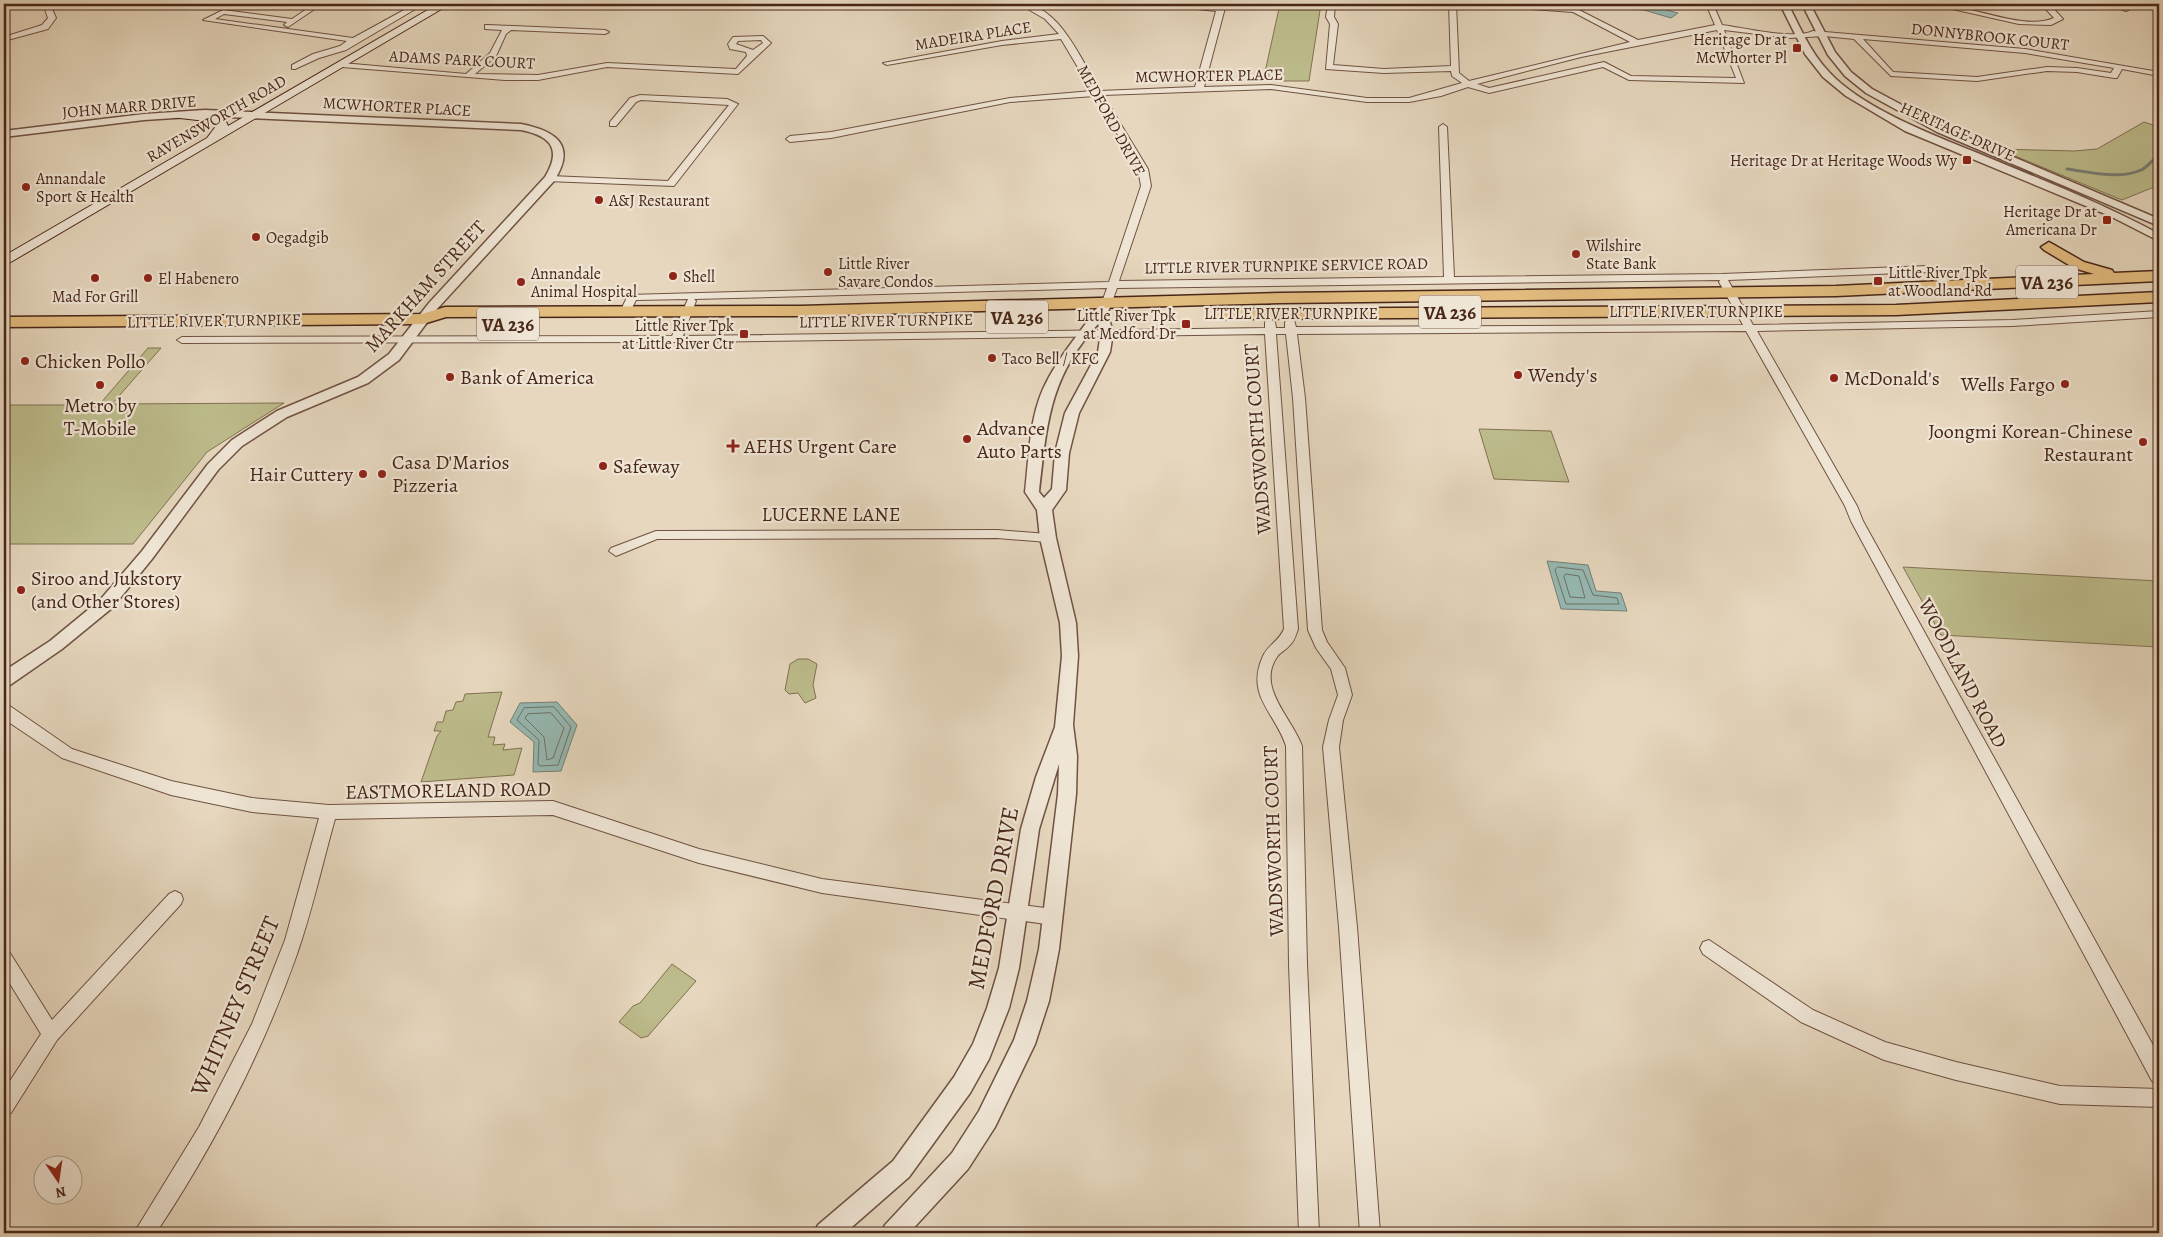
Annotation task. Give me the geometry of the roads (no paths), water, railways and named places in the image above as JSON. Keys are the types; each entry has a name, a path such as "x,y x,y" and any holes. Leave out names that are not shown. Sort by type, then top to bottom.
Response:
{"main road":[{"name":"RAVENSWORTH ROAD","path":"4,262 445,4"},
{"path":"175,115 220,120 222,126 211,140"},
{"path":"2049,247 2086,268 2134,277"},
{"name":"LITTLE RIVER TURNPIKE","path":"423,319 438,324 681,325 1726,284 1952,287 2159,276"},
{"name":"LITTLE RIVER TURNPIKE","path":"1105,308 1270,322 1290,322 1742,312 1939,310 2159,297"},
{"name":"LITTLE RIVER TURNPIKE","path":"4,322 423,319 445,312 625,312 681,325"}],"street":[{"path":"4,8 24,4"},
{"path":"4,39 45,27 52,18 47,4"},
{"path":"282,30 318,4"},
{"path":"403,4 418,5"},
{"name":"MEDFORD DRIVE","path":"893,1233 960,1161 987,1119 1024,1044 1038,1001 1053,917 1067,794 1068,756 1064,724 1070,636 1066,609 1048,538 1044,509 1032,492 1043,410 1055,378 1085,332 1105,308 1146,186 1143,169 1063,36 1048,17 1023,4"},
{"path":"1168,4 1221,6 1199,89"},
{"path":"1331,4 1330,17 1334,24 1329,67 1384,71 1454,68"},
{"path":"1453,4 1455,74 1468,84 1489,91 1604,64 1629,78 1741,81 1710,4"},
{"path":"1487,4 1575,10 1637,42"},
{"name":"HERITAGE DRIVE","path":"1784,4 1808,52 1826,75 1848,94 1888,118 1926,136 2114,214 2159,238"},
{"name":"HERITAGE DRIVE","path":"1806,4 1831,52 1848,74 1869,91 1906,113 1941,130 2159,222"},
{"path":"1934,4 2035,25 2050,24 2059,19 2047,6 2048,4"},
{"path":"2110,4 2126,9"},
{"path":"295,67 316,56 344,48 354,40 418,5"},
{"path":"294,21 223,12 207,20 354,40"},
{"path":"488,27 605,32"},
{"name":"MCWHORTER PLACE","path":"790,139 832,135 1010,100 1098,93 1271,87 1367,100 1399,101 1426,97 1468,84 1637,42 1720,27 1822,35"},
{"path":"469,75 493,54 503,33 508,28"},
{"name":"DONNYBROOK COURT","path":"1822,35 2025,51 2159,74"},
{"name":"MADEIRA PLACE","path":"887,63 1002,43 1063,36"},
{"name":"DONNYBROOK COURT","path":"1857,38 1891,74 1977,79 2047,69 2076,70 2114,76 2119,66"},
{"name":"ADAMS PARK COURT","path":"342,65 469,75 538,78 580,68 607,65 738,72 751,56"},
{"path":"550,179 671,184 734,104 727,101 640,97 633,100 614,124"},
{"name":"MCWHORTER PLACE","path":"258,114 513,126 534,130"},
{"name":"JOHN MARR DRIVE","path":"4,134 175,115 258,114"},
{"path":"1443,127 1449,278"},
{"name":"MARKHAM STREET","path":"4,680 56,645 106,604 142,562 213,467 237,443 282,414 363,380 394,357 423,319 550,179 558,165 558,146 548,136 534,130"},
{"name":"LITTLE RIVER TURNPIKE SERVICE ROAD","path":"625,312 632,297 693,295 1449,278 1726,284"},
{"name":"WOODLAND ROAD","path":"1726,284 1851,506 1857,521 2159,1074"},
{"path":"681,325 693,295"},
{"path":"1044,509 1059,490 1062,453 1072,413 1104,352 1107,332 1105,308"},
{"path":"1370,1233 1348,927 1331,747 1336,720 1345,694 1338,668 1321,644 1315,630 1298,398 1290,322 1750,328 1945,326 2159,314"},
{"path":"198,321 182,340 407,340 681,325 1107,332 1270,322"},
{"name":"WADSWORTH COURT","path":"1270,322 1291,629 1286,642 1271,654 1265,672 1266,694 1272,708 1292,738 1294,746 1298,964 1309,1233"},
{"name":"LUCERNE LANE","path":"616,551 656,534 997,534 1048,538"},
{"name":"EASTMORELAND ROAD","path":"4,708 7,713 67,754 171,788 252,805 329,812 553,808 699,856 822,886 1053,917"},
{"name":"MEDFORD DRIVE","path":"826,1233 852,1214 901,1169 962,1085 981,1051 998,1008 1009,968 1030,829 1045,777 1064,724"},
{"name":"WHITNEY STREET","path":"144,1233 164,1204 232,1089 288,958 329,812"},
{"path":"4,1106 51,1034 175,899"},
{"path":"1709,948 1808,1016 1884,1050 1956,1071 2060,1095 2159,1098"},
{"path":"4,959 51,1034"}],"water":[{"path":"1627,4 1652,6 1678,13 1671,18 1644,10 1629,9"},
{"path":"1547,561 1588,565 1596,591 1621,593 1627,611 1561,609"},
{"path":"557,702 577,725 561,771 533,772 534,742 510,722 520,703"}],"waterway":[{"path":"2067,169 2114,175 2132,173 2144,169 2159,155"}],"place":[{"name":"Heritage Dr at McWhorter Pl","path":"1797,48"},
{"name":"Heritage Dr at Heritage Woods Wy","path":"1967,160"},
{"name":"Annandale Sport & Health","path":"26,187"},
{"name":"A&J Restaurant","path":"599,200"},
{"name":"Heritage Dr at Americana Dr","path":"2107,220"},
{"name":"Oegadgib","path":"256,237"},
{"name":"Wilshire State Bank","path":"1576,254"},
{"name":"Little River Savare Condos","path":"828,272"},
{"name":"Shell","path":"673,276"},
{"name":"Mad For Grill","path":"95,278"},
{"name":"El Habenero","path":"148,278"},
{"name":"Little River Tpk at Woodland Rd","path":"1878,281"},
{"name":"Annandale Animal Hospital","path":"521,282"},
{"name":"Little River Tpk at Medford Dr","path":"1186,324"},
{"name":"Little River Tpk at Little River Ctr","path":"744,334"},
{"name":"Taco Bell / KFC","path":"992,358"},
{"name":"Chicken Pollo","path":"25,361"},
{"name":"Wendy's","path":"1518,375"},
{"name":"Bank of America","path":"450,377"},
{"name":"McDonald's","path":"1834,378"},
{"name":"Wells Fargo","path":"2065,384"},
{"name":"Metro by T-Mobile","path":"100,385"},
{"name":"Advance Auto Parts","path":"967,439"},
{"name":"Joongmi Korean-Chinese Restaurant","path":"2143,442"},
{"name":"AEHS Urgent Care","path":"733,446"},
{"name":"Safeway","path":"603,466"},
{"name":"Hair Cuttery","path":"363,474"},
{"name":"Casa D'Marios Pizzeria","path":"382,474"},
{"name":"Siroo and Jukstory (and Other Stores)","path":"21,590"}]}
